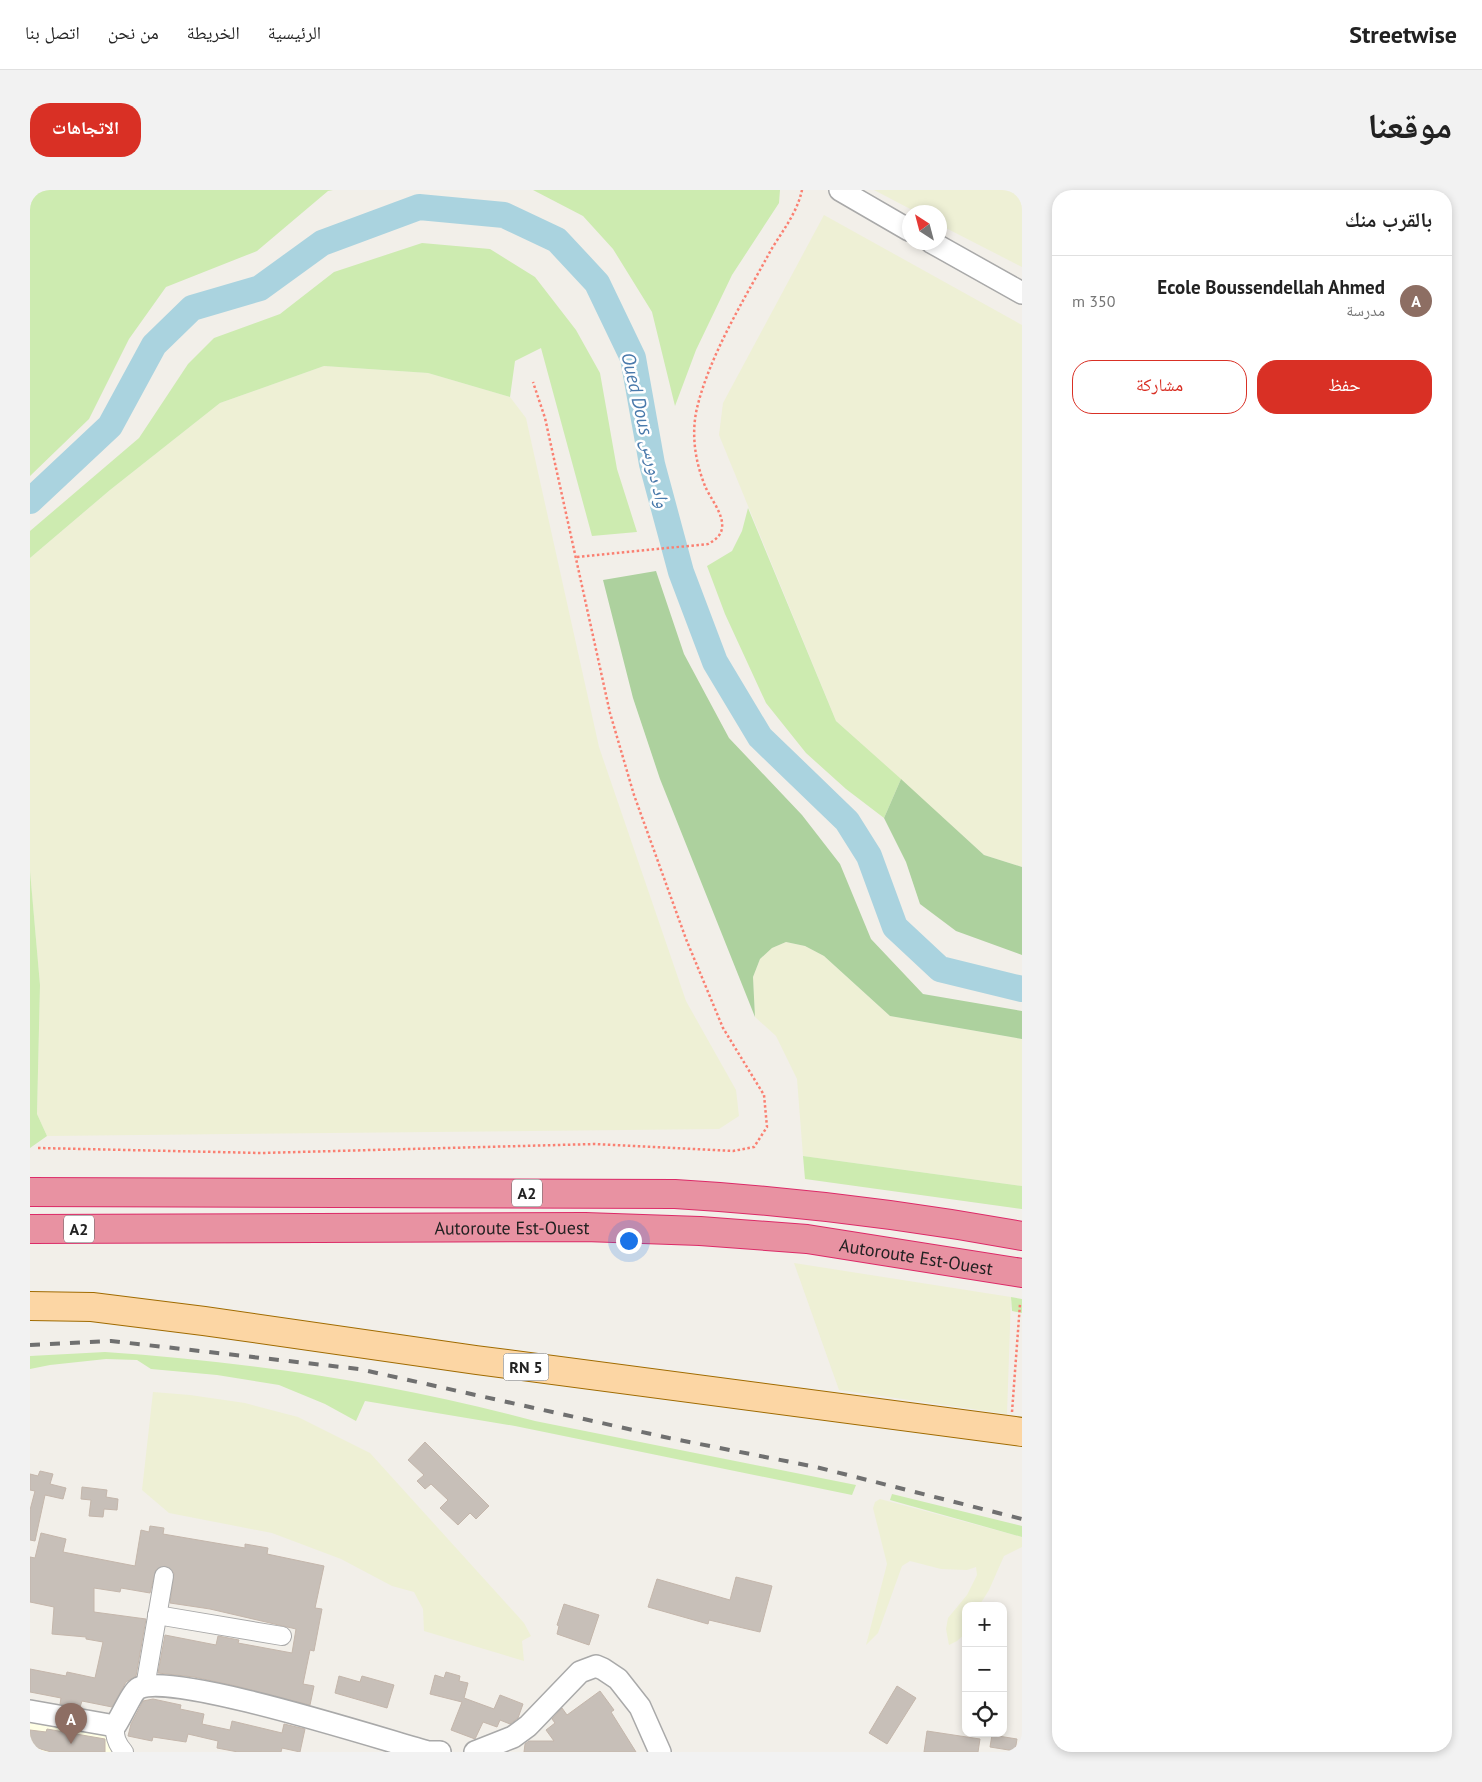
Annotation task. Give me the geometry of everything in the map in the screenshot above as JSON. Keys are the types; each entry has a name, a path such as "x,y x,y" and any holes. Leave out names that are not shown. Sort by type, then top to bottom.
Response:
{"highway":[{"name":"Autoroute Est-Ouest","path":"30,1192 676,1194 767,1200 875,1213 940,1221 1022,1236"},
{"name":"Autoroute Est-Ouest","path":"30,1229 584,1227 700,1231 806,1239 1022,1273"}],"main road":[{"name":"RN 5","path":"30,1306 92,1307 204,1320 476,1360 1016,1431"}],"street":[{"path":"840,190 902,225"},
{"path":"945,250 1022,293"},
{"path":"145,1686 164,1576"},
{"path":"157,1615 282,1636"},
{"path":"475,1752 514,1737 528,1726 580,1672 596,1666 618,1679 640,1707 660,1752"},
{"path":"124,1752 118,1745 114,1734 115,1726 124,1714 133,1693 145,1686 178,1687 277,1708 428,1752 440,1752"},
{"path":"30,1711 115,1726"}],"path":[{"path":"577,557 590,554 708,544 718,537 722,527 718,512 705,485 696,454 694,428 698,406 721,346 772,248 795,213 802,190"},
{"path":"38,1148 261,1153 595,1144 733,1151 754,1147 767,1127 764,1095 723,1028 686,939 634,795 610,713 545,418 533,382"},
{"path":"1016,1431 1020,1304"}],"shaded area":[{"path":"874,190 1022,190 1022,267 947,229 947,205 903,205"},
{"path":"824,215 1022,325 1022,867 984,855 836,721 719,435 723,403"},
{"path":"324,366 428,373 510,397 526,418 599,747 686,1001 736,1090 739,1116 719,1129 47,1136 37,1114 40,985 30,871 30,558 110,490 220,403"},
{"path":"786,942 805,946 824,956 890,1016 1022,1039 1022,1186 803,1156 797,1079 776,1036 755,1017 753,977 760,959 772,948"},
{"path":"794,1263 1011,1297 1007,1414 839,1390"},
{"path":"153,1392 245,1403 298,1417 370,1453 524,1623 531,1636 522,1641 524,1661 424,1631 423,1609 414,1592 392,1586 341,1559 272,1533 169,1513 142,1490"},
{"path":"880,1499 1022,1537 1022,1547 1004,1556 982,1602 962,1602 962,1637 957,1641 949,1645 946,1629 948,1618 967,1595 977,1575 976,1567 967,1570 941,1569 910,1561 902,1566 878,1633 866,1645 887,1564 873,1508 875,1502"},
{"path":"30,1721 110,1736 113,1752 30,1752"}],"green space":[{"path":"30,190 333,190 328,191 257,251 166,287 129,339 89,419 30,476"},
{"path":"533,190 780,190 779,203 732,275 696,350 675,406 652,312 613,249 583,216"},
{"path":"422,243 490,249 535,277 576,330 600,373 617,469 637,532 592,536 541,348 515,361 510,397 428,373 324,366 220,403 110,490 30,558 30,531 139,438 188,364 214,338 280,314 334,272"},
{"path":"748,508 836,721 901,779 884,818 846,789 806,753 766,703 725,614 707,566 732,551 742,531"},
{"path":"656,571 684,654 729,738 802,815 840,864 871,939 923,994 1022,1011 1022,1039 890,1016 824,956 805,946 786,942 772,948 760,959 753,977 755,1017 660,779 633,698 603,580"},
{"path":"901,779 984,855 1022,867 1022,955 956,931 920,904 906,862 884,818"},
{"path":"30,871 40,985 37,1114 47,1136 30,1148"},
{"path":"803,1156 1022,1186 1022,1209 805,1179"},
{"path":"1011,1297 1022,1299 1022,1313 1012,1311"},
{"path":"105,1352 268,1368 376,1385 535,1421 856,1485 852,1495 515,1426 365,1401 356,1421 325,1404 279,1385 217,1375 151,1369 137,1360 106,1359 30,1369 30,1356"},
{"path":"892,1494 1022,1526 1022,1537 890,1500"}],"building":[{"path":"425,1442 489,1506 476,1519 470,1513 458,1525 440,1508 448,1500 431,1484 425,1489 417,1481 424,1475 408,1460"},
{"path":"40,1471 53,1474 50,1484 66,1488 63,1499 45,1495 35,1541 30,1540 30,1510 35,1491 30,1490 30,1474 38,1476"},
{"path":"82,1487 107,1490 106,1497 118,1499 117,1510 104,1509 103,1517 89,1516 91,1500 81,1499"},
{"path":"150,1526 164,1528 163,1534 245,1548 245,1544 268,1548 267,1554 324,1566 315,1608 322,1609 314,1651 310,1650 303,1684 314,1686 310,1705 194,1677 158,1673 165,1635 216,1645 218,1636 239,1640 238,1643 292,1653 296,1629 210,1609 170,1603 174,1573 165,1566 156,1570 150,1593 121,1588 120,1592 94,1588 94,1612 146,1619 136,1676 126,1682 112,1707 82,1701 80,1707 60,1704 61,1698 30,1692 30,1669 66,1676 67,1672 95,1678 103,1642 86,1639 86,1637 52,1634 54,1607 30,1602 30,1557 35,1558 41,1533 66,1539 63,1552 135,1566 141,1530 149,1532"},
{"path":"736,1577 772,1586 760,1632 709,1620 708,1624 648,1607 657,1579 730,1600"},
{"path":"564,1604 599,1615 589,1645 557,1634 559,1626 557,1625"},
{"path":"446,1672 460,1676 459,1681 468,1683 464,1698 494,1709 500,1695 523,1704 518,1718 510,1724 500,1720 497,1727 483,1722 475,1739 451,1730 462,1702 430,1694 435,1675 444,1678"},
{"path":"339,1676 360,1682 362,1676 394,1685 387,1708 335,1693"},
{"path":"897,1686 916,1698 887,1744 869,1733"},
{"path":"600,1691 614,1710 611,1712 636,1752 524,1752 525,1744 529,1741 554,1741 546,1730 555,1723 552,1719 562,1708 567,1715"},
{"path":"153,1699 181,1705 180,1709 204,1714 202,1724 230,1730 232,1721 282,1733 284,1724 305,1729 300,1752 282,1748 281,1752 238,1752 217,1748 218,1741 188,1734 186,1742 153,1737 152,1741 128,1736 131,1724 143,1701"},
{"path":"47,1729 105,1739 105,1752 51,1752 30,1746 30,1730 46,1732"},
{"path":"927,1731 980,1739 978,1752 924,1752"},
{"path":"992,1737 1017,1739 1015,1751 990,1747"}],"waterway":[{"name":"Oued Dous واد دورس","path":"30,501 110,426 154,345 192,308 260,288 322,243 419,207 504,215 557,240 597,283 633,358 652,464 681,572 715,662 760,737 847,821 869,856 895,927 940,969 1022,989"}],"railway":[{"path":"30,1345 111,1341 359,1369 669,1438 816,1467 1022,1519"}],"place":[{"name":"Ecole Boussendellah Ahmed","path":"71,1744"}]}
